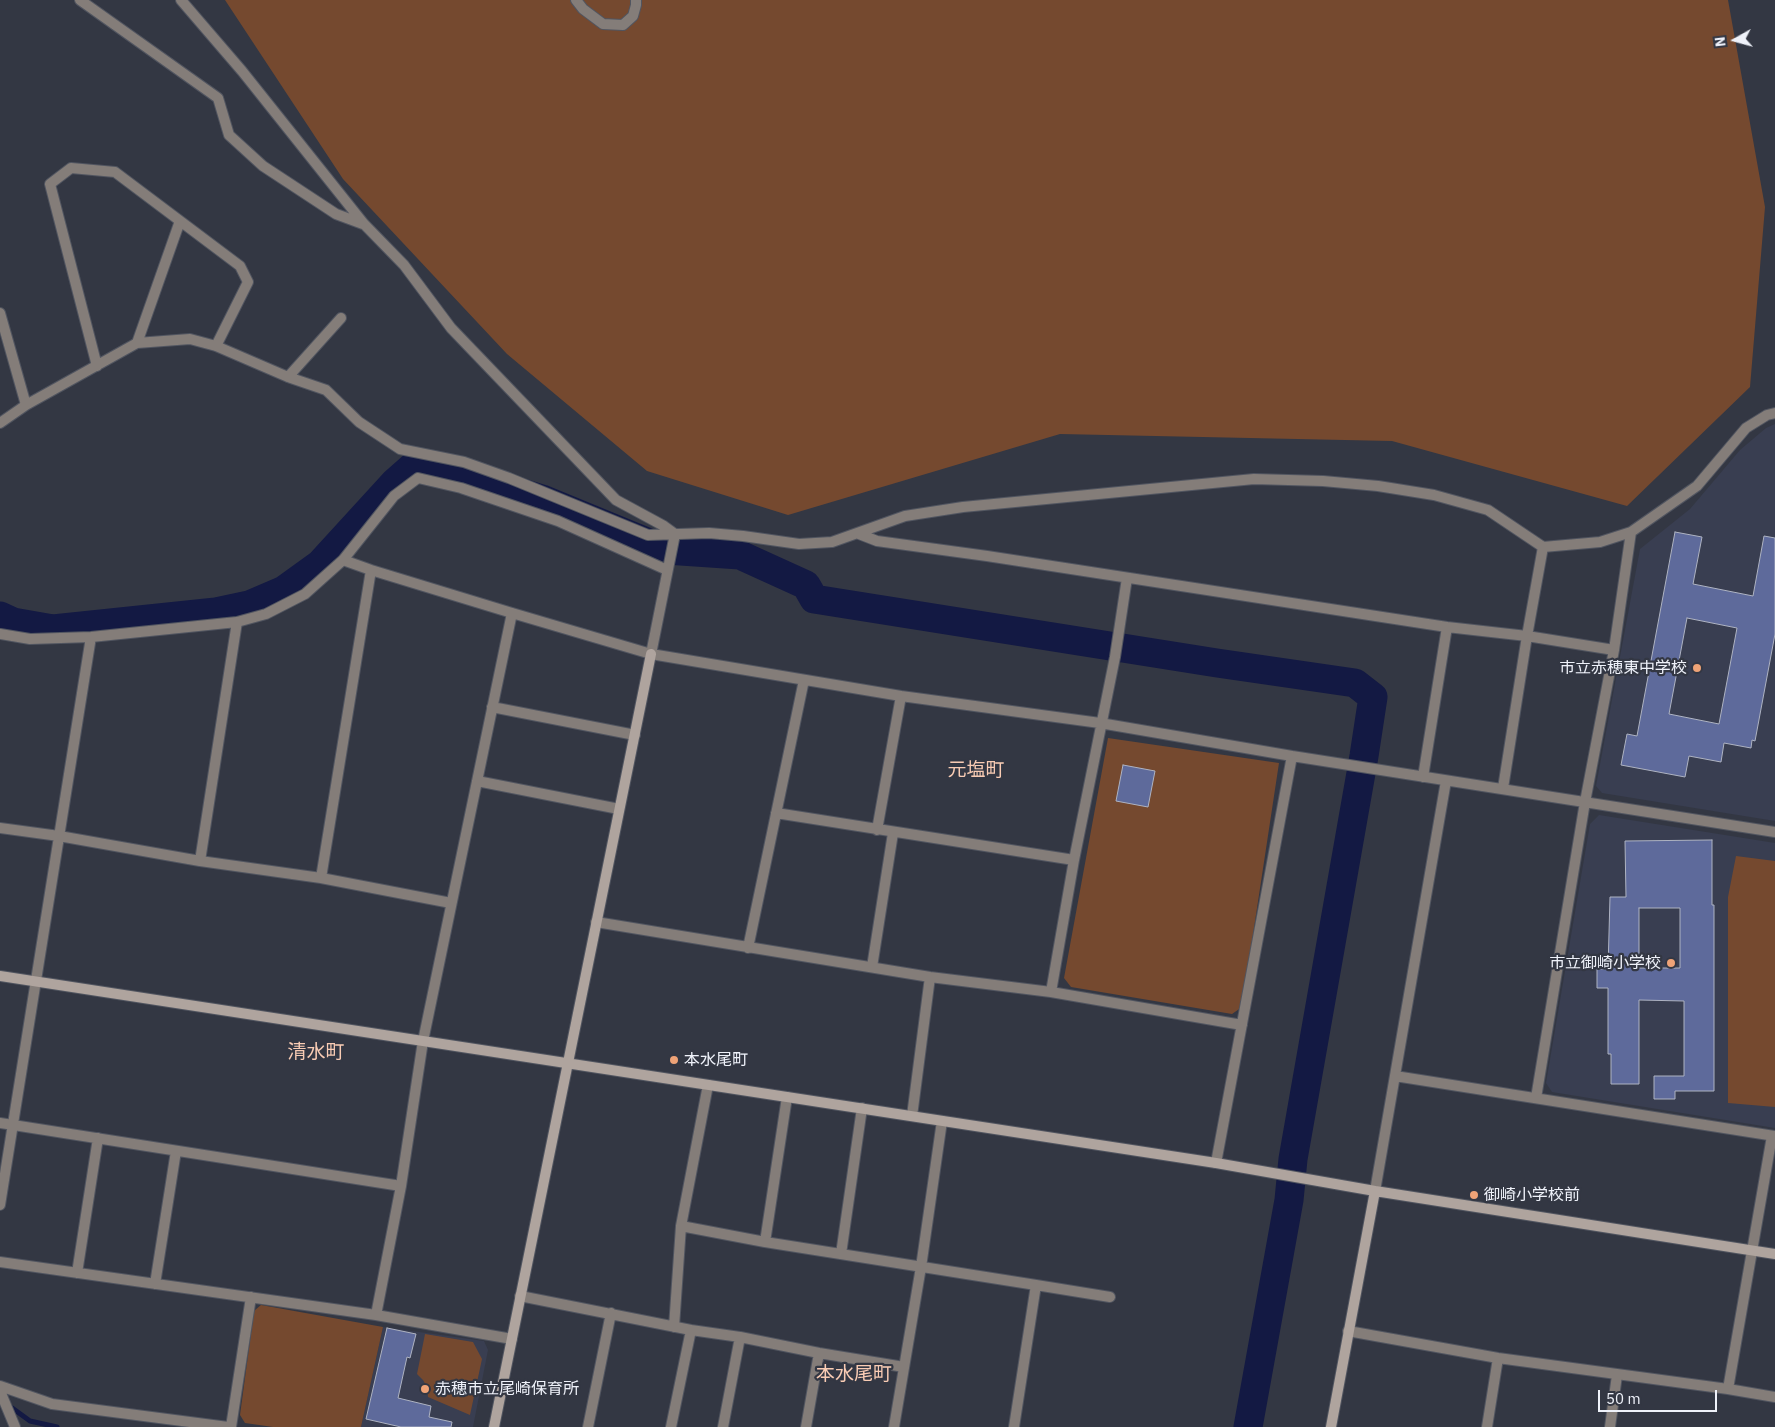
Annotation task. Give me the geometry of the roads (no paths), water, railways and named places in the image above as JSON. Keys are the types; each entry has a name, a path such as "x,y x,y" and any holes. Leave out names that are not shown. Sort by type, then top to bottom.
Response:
{"street":[{"path":"80,0 218,98 229,135 263,166 336,214 364,224"},
{"path":"181,0 242,71 364,224 404,265 451,328 616,500 675,534"},
{"path":"576,0 603,24 623,25 633,16 636,0"},
{"path":"97,366 50,184 70,168 115,172 240,266 248,282 216,346"},
{"path":"137,343 180,221"},
{"path":"0,313 26,405"},
{"path":"288,377 341,318"},
{"path":"0,423 26,405 137,343 190,339 216,346 288,377 326,390 359,422 400,449 464,462 509,478 648,535 708,533 799,544 832,542 859,534 905,516 963,507 1264,480 1322,481 1378,486 1442,496 1488,510 1543,546 1600,542 1631,532 1697,486 1746,428 1767,415 1775,413"},
{"path":"0,634 30,639 91,637 237,622 266,614 305,594 343,560 394,496 418,478 461,488 558,521 668,570"},
{"path":"1536,1098 1585,802 1614,650 1631,532"},
{"path":"494,1427 675,534"},
{"path":"859,534 877,541 1447,627 1527,636 1614,650"},
{"path":"1503,788 1543,546"},
{"path":"343,560 512,614 651,654 901,696 1100,723 1446,781 1503,788 1775,832"},
{"path":"321,878 371,570"},
{"path":"1051,992 1100,723 1115,657 1128,578"},
{"path":"376,1315 401,1186 422,1041 512,614"},
{"path":"200,861 237,622"},
{"path":"1423,777 1447,627"},
{"path":"0,1205 91,637"},
{"path":"748,948 804,680"},
{"path":"877,830 901,696"},
{"path":"492,706 635,735"},
{"path":"1216,1163 1292,756"},
{"path":"477,781 619,809"},
{"path":"1331,1427 1375,1191 1446,781"},
{"path":"776,813 893,833 1074,860"},
{"path":"0,828 59,836 200,861 321,878 451,903"},
{"path":"872,967 893,833"},
{"path":"596,922 930,977 1051,992 1242,1024"},
{"path":"0,976 942,1120 1775,1254"},
{"path":"912,1116 930,977"},
{"path":"1395,1076 1774,1136 1728,1389"},
{"path":"674,1327 681,1226 708,1085"},
{"path":"765,1242 787,1097"},
{"path":"840,1254 862,1108"},
{"path":"894,1427 921,1268 942,1120"},
{"path":"0,1123 401,1186"},
{"path":"77,1273 98,1138"},
{"path":"155,1284 176,1151"},
{"path":"681,1226 921,1268 1110,1297"},
{"path":"0,1262 376,1315 512,1339"},
{"path":"1014,1427 1036,1285"},
{"path":"520,1296 674,1327 904,1367"},
{"path":"0,1386 52,1404 230,1427 251,1297"},
{"path":"588,1427 611,1313"},
{"path":"671,1427 691,1330"},
{"path":"1348,1331 1498,1358 1775,1397"},
{"path":"723,1427 740,1337"},
{"path":"806,1427 819,1353"},
{"path":"1488,1427 1498,1358"},
{"path":"1610,1427 1617,1375"},
{"path":"0,1391 15,1427"}],"waterway":[{"path":"0,616 13,622 53,629 216,612 249,605 284,590 320,564 395,482 412,467 429,468 475,478 542,499 666,550 740,555 806,585 814,599 1355,683 1373,697 1293,1159 1289,1200 1248,1427"},
{"path":"8,1405 30,1421 57,1427"}],"place":[{"name":"市立赤穂東中学校","path":"1697,668"},
{"name":"市立御崎小学校","path":"1671,963"},
{"name":"本水尾町","path":"674,1060"},
{"name":"御崎小学校前","path":"1474,1195"},
{"name":"赤穂市立尾崎保育所","path":"425,1389"}],"district":[{"name":"元塩町","path":"976,771"},
{"name":"清水町","path":"316,1053"},
{"name":"本水尾町","path":"854,1375"}]}
